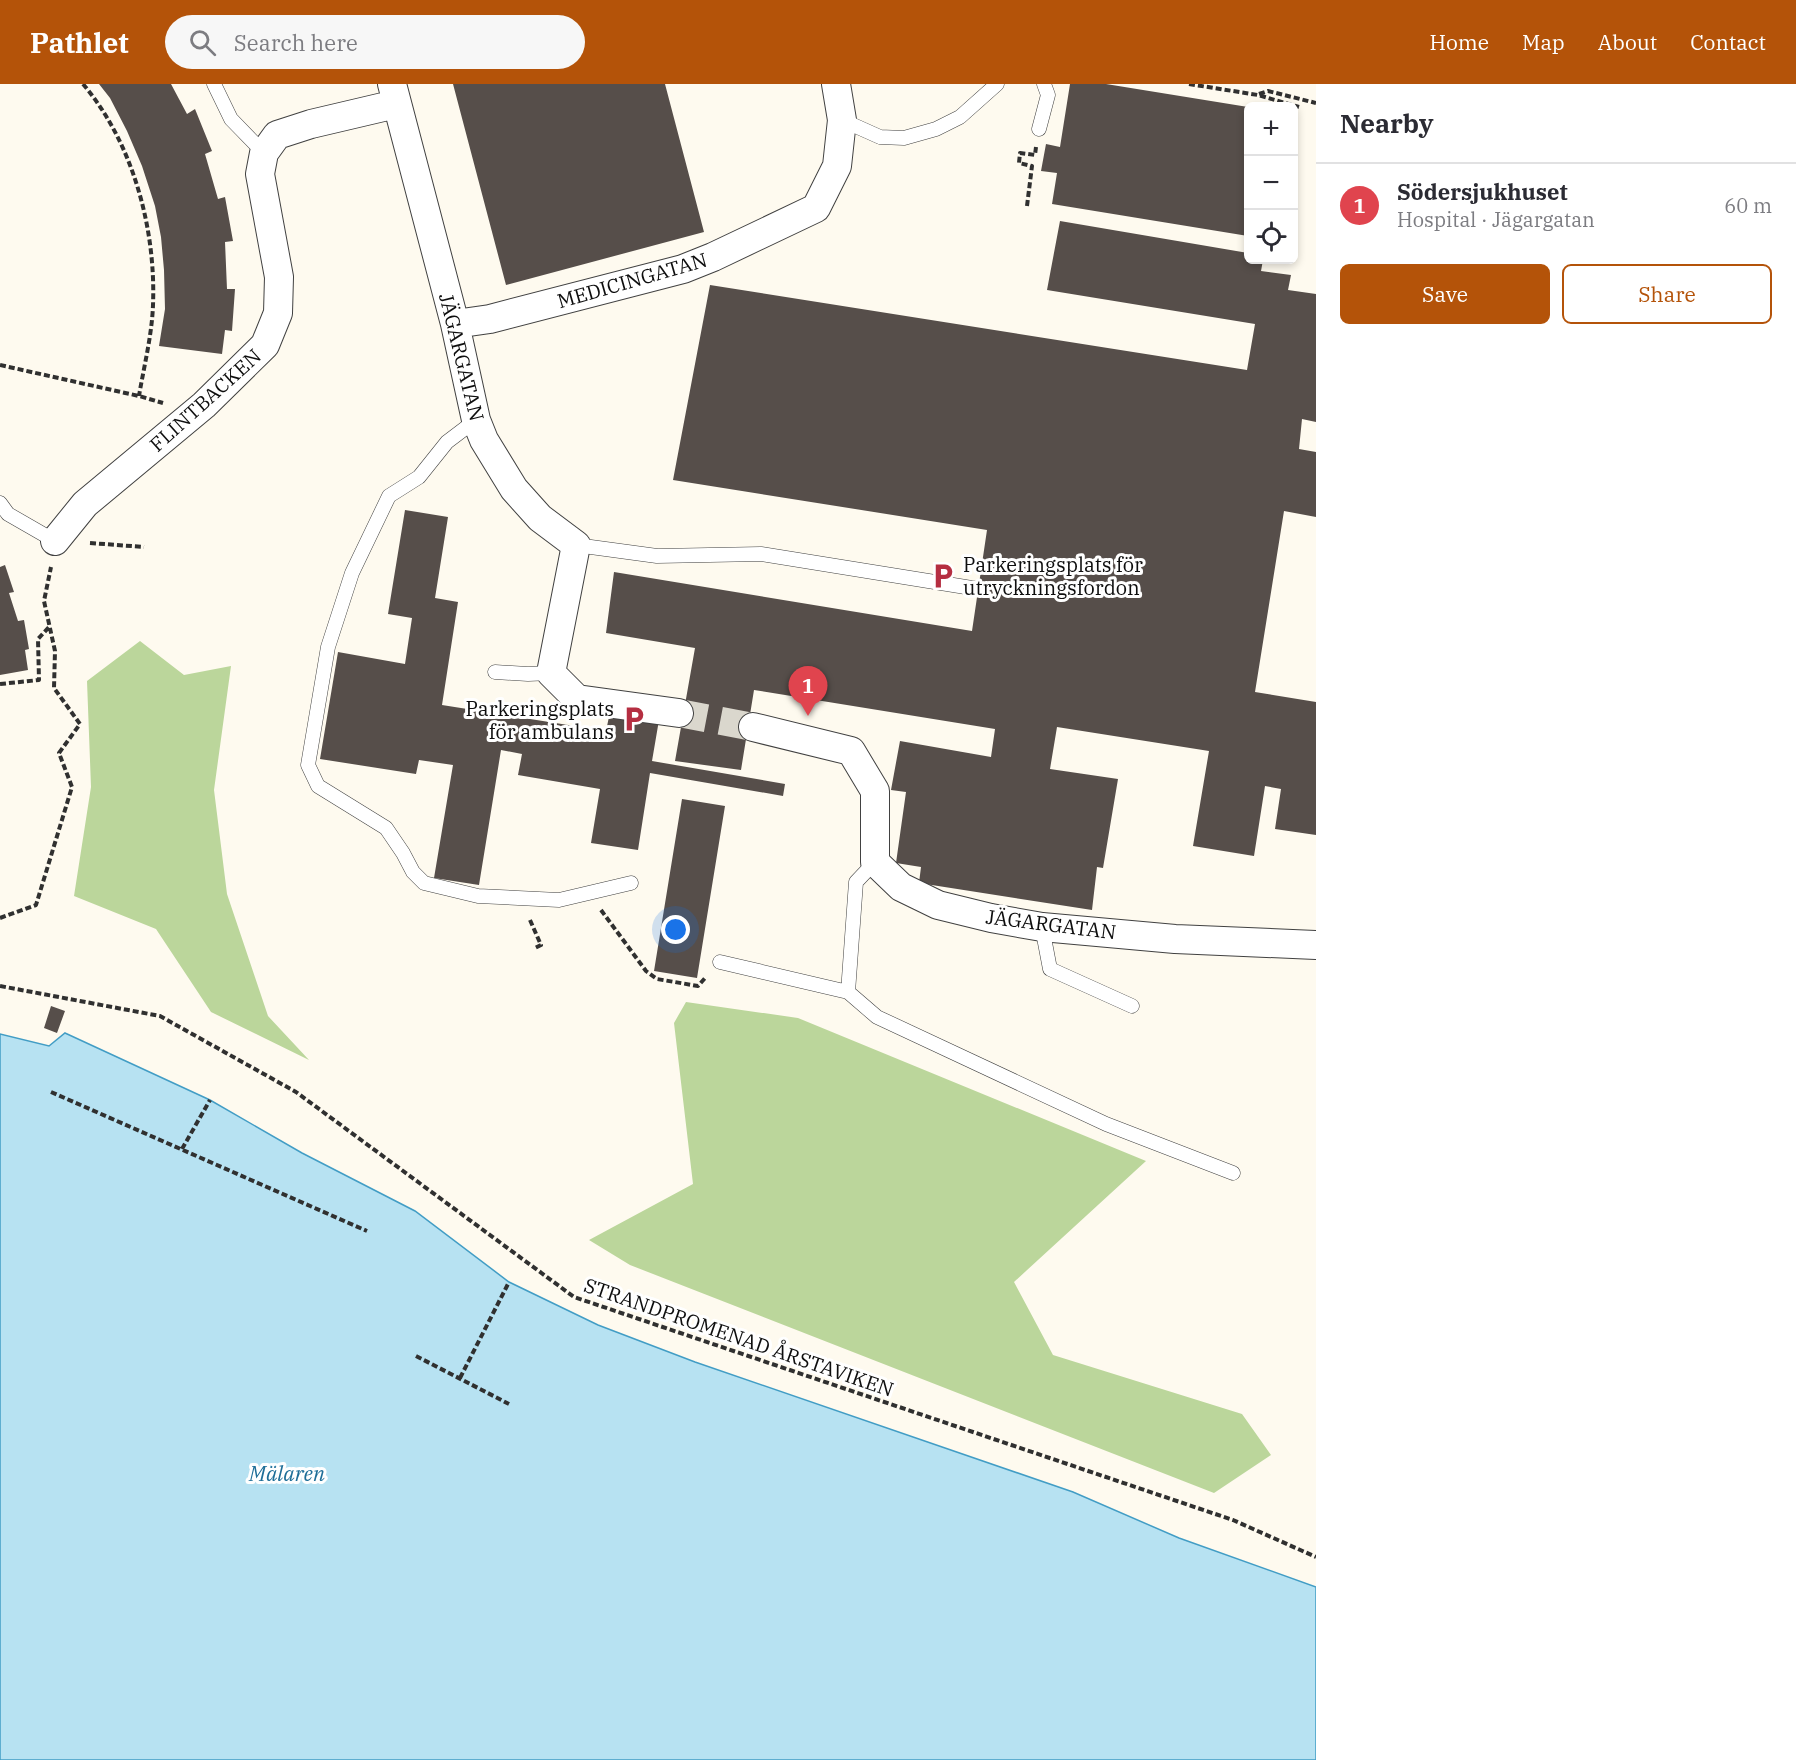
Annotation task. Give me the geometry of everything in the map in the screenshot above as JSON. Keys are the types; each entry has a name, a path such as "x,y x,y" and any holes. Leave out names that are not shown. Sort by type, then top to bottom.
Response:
{"street":[{"name":"MEDICINGATAN","path":"455,324 490,319 683,269 816,208 837,166 842,120 836,84"},
{"path":"264,153 277,135 394,94"},
{"name":"JÄGARGATAN","path":"394,94 455,324 476,420 484,440 514,489 540,518 576,545"},
{"name":"FLINTBACKEN","path":"55,541 85,504 195,413 265,345 278,313 279,278 260,174 264,153"},
{"path":"576,545 551,673 577,699 680,713"},
{"path":"753,727 851,751 875,791 875,862"},
{"name":"JÄGARGATAN","path":"875,862 901,887 938,905 991,918 1042,927 1175,939 1316,945"}],"lane":[{"path":"214,84 231,118 264,153"},
{"path":"842,120 880,137 904,138 936,129 960,117 997,84"},
{"path":"1039,129 1048,95 1044,84"},
{"path":"476,420 447,442 419,477 389,496 352,573 328,647 308,765 318,786 386,828 403,852 413,872 424,883 478,896 559,900 631,883"},
{"path":"0,503 8,514 55,541"},
{"path":"576,545 657,556 761,554 978,590"},
{"path":"495,672 551,673"},
{"path":"848,992 856,882 875,862"},
{"path":"1042,927 1050,969 1132,1006"},
{"path":"720,962 848,992 877,1017 1106,1124 1233,1173"}],"path":[{"path":"83,84 115,130 138,188 151,255 153,306 139,396"},
{"path":"1189,84 1258,95 1299,107"},
{"path":"1258,95 1268,91 1316,103"},
{"path":"1027,206 1032,166 1018,163 1020,153 1035,155 1039,129"},
{"path":"0,365 139,396 195,413"},
{"path":"0,918 36,905 72,787 59,753 80,724 54,688 55,651 44,601 55,541 144,547"},
{"path":"0,684 39,680 38,639 50,627"},
{"path":"589,893 645,971 657,980 698,986 720,962"},
{"path":"530,898 530,924 541,945 535,948"},
{"name":"STRANDPROMENAD ÅRSTAVIKEN","path":"0,986 160,1016 296,1092 574,1297 1233,1520 1316,1557"},
{"path":"51,1092 367,1231"},
{"path":"182,1149 210,1100"},
{"path":"460,1378 509,1282"},
{"path":"416,1356 509,1404"}],"green space":[{"path":"140,641 184,675 231,666 214,790 227,894 268,1016 309,1060 211,1012 156,929 74,896 91,787 87,681"},
{"path":"686,1002 798,1018 1146,1161 1014,1282 1053,1355 1242,1414 1271,1455 1214,1493 630,1265 589,1240 693,1184 674,1023"}],"water":[{"name":"Mälaren","path":"65,1033 210,1100 302,1153 415,1211 509,1282 598,1325 695,1362 1073,1492 1179,1538 1316,1587 1316,1760 0,1760 0,1034 49,1046"}],"building":[{"path":"99,84 171,84 187,114 195,109 212,151 205,154 218,199 225,197 233,241 225,242 227,289 235,289 232,331 225,330 222,354 159,346 165,309 164,270 155,206 142,166 127,131 110,98"},
{"path":"453,84 665,84 704,232 506,285"},
{"path":"1070,84 1106,84 1244,106 1244,235 1052,204 1057,173 1041,171 1046,144 1060,147"},
{"path":"1060,221 1244,252 1244,264 1262,264 1261,271 1291,275 1288,290 1316,294 1316,422 1302,419 1299,449 1316,452 1316,517 1284,511 1255,692 1316,702 1316,835 1275,829 1281,789 1265,786 1254,856 1193,846 1209,751 1057,727 1050,769 1118,779 1103,868 1097,867 1092,910 919,883 921,867 896,863 906,792 891,790 900,741 991,757 995,729 754,690 741,770 675,761 695,648 606,633 614,572 972,631 987,530 673,480 710,285 1247,370 1255,324 1047,290"},
{"path":"405,510 448,517 435,598 458,602 442,705 606,731 610,712 659,720 652,761 785,784 783,796 650,773 638,850 591,843 600,789 518,775 522,754 501,750 479,885 434,878 453,765 419,760 416,774 320,759 338,652 405,664 412,618 388,614"},
{"path":"5,565 14,592 9,593 18,621 24,620 29,649 25,650 28,670 0,675 0,567"},
{"path":"682,799 725,806 697,978 654,971"},
{"path":"51,1006 65,1011 57,1033 44,1028"}],"tunnel":[{"path":"679,713 753,727"}],"place":[{"name":"Parkeringsplats för utryckningsfordon","path":"943,576"},
{"name":"Södersjukhuset","path":"808,716"},
{"name":"Parkeringsplats för ambulans","path":"634,719"}]}
